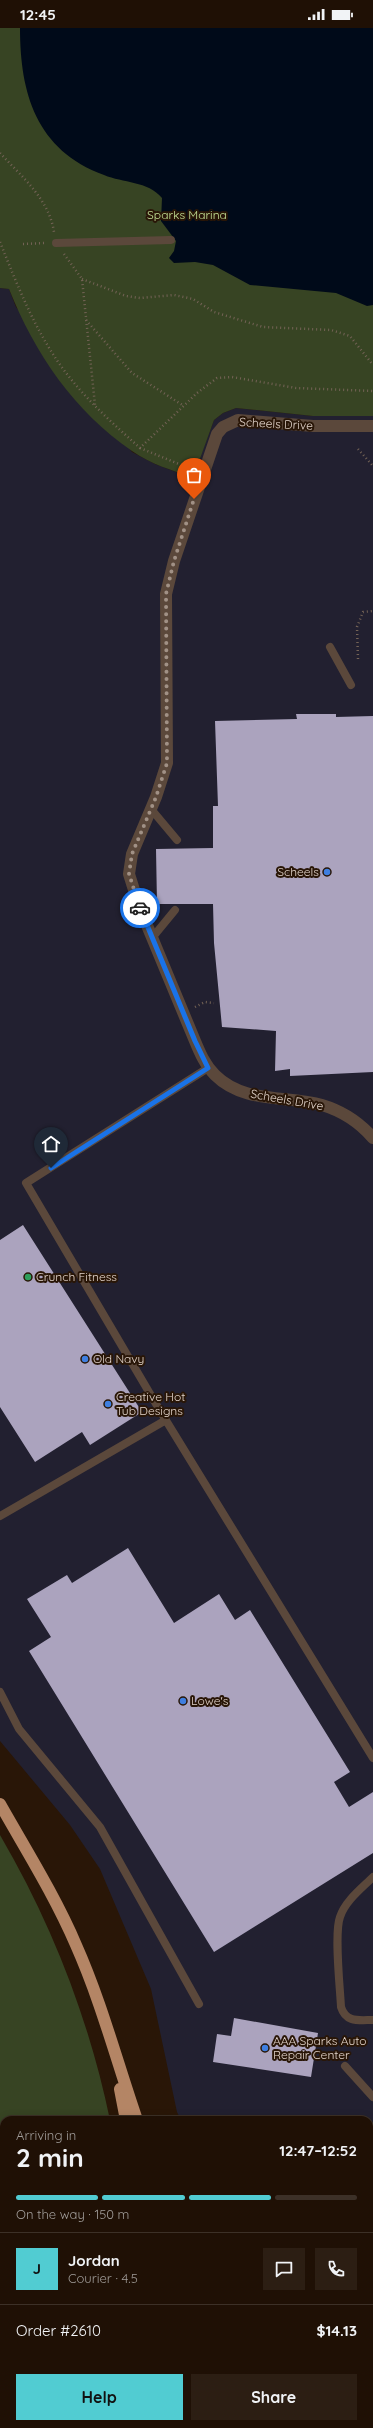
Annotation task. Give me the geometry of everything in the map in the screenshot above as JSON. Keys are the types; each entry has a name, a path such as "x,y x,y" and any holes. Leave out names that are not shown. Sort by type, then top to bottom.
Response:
{"highway":[{"path":"0,1804 53,1898 76,1945 93,1988 136,2116"},
{"path":"106,2028 125,2116"}],"street":[{"name":"Scheels Drive","path":"373,426 313,426 238,420 223,427 217,434 174,561 166,594 167,763 151,809 132,854 129,874 139,906 152,938 208,1068 226,1083 248,1094 321,1105 333,1109 365,1130 373,1138"}],"lane":[{"path":"56,243 171,240"},
{"path":"330,647 351,685"},
{"path":"151,809 177,840"},
{"path":"152,938 175,910"},
{"path":"208,1068 26,1183 166,1420 373,1758"},
{"path":"0,1516 166,1420"},
{"path":"0,1692 19,1729 100,1827 199,2004"},
{"path":"373,1877 346,1905 339,1918 338,1931 341,2007 343,2014 348,2019 356,2021 373,2020"},
{"path":"345,2066 373,2097"}],"path":[{"path":"0,154 44,202 52,219 56,243 82,279 95,405"},
{"path":"0,242 16,283 44,340 75,384 140,448 203,473"},
{"path":"23,244 56,243"},
{"path":"82,279 126,296 140,298 174,295 193,299 214,312 263,327 331,330 350,336 373,365"},
{"path":"86,320 132,373 184,406"},
{"path":"140,448 184,406 217,378 232,377 296,388 373,391"},
{"path":"358,449 373,466"},
{"path":"358,658 357,627 363,612 373,611"},
{"path":"192,1008 205,1002 214,1002"}],"shaded area":[{"path":"0,288 9,289 16,307 132,452 155,464 192,478 214,420 223,413 236,408 313,416 373,416 373,2116 179,2116 151,1989 100,1869 70,1825 0,1741"}],"green space":[{"name":"Sparks Marina","path":"0,28 373,28 373,416 313,416 236,408 223,413 214,420 193,478 139,456 111,435 92,418 58,379 44,358 19,313 9,289 0,288"},
{"path":"0,1835 36,1903 67,1973 91,2045 109,2116 0,2116"}],"water":[{"path":"20,28 373,28 373,305 367,306 336,293 250,285 213,265 195,262 174,263 169,258 174,251 176,241 161,221 162,198 156,192 143,185 111,178 81,164 62,151 48,135 36,116 29,96 24,75"}],"building":[{"path":"296,714 336,714 336,717 373,716 373,1072 290,1076 290,1069 275,1071 276,1031 222,1027 214,943 213,904 157,904 156,849 213,848 213,806 218,806 215,721 297,719"},
{"path":"23,1225 142,1412 90,1445 82,1432 35,1462 0,1407 0,1240"},
{"name":"Lowe's","path":"128,1548 174,1623 219,1594 235,1620 250,1610 350,1772 334,1782 349,1807 373,1792 373,1853 214,1952 29,1651 51,1637 27,1599 67,1575 72,1583"},
{"path":"234,2018 318,2033 311,2077 213,2062 217,2034 231,2036"}],"way so far":[{"path":"140,908 132,887 129,874 130,865 132,854 156,797 167,763 166,594 174,561 194,499"}],"place":[{"name":"Scheels","path":"327,872"},
{"name":"Crunch Fitness","path":"28,1277"},
{"name":"Old Navy","path":"85,1359"},
{"name":"Creative Hot Tub Designs","path":"108,1404"},
{"name":"Lowe's","path":"183,1701"},
{"name":"AAA Sparks Auto Repair Center","path":"265,2048"}],"route":[{"path":"51,1168 208,1068 195,1041 140,908"}]}
